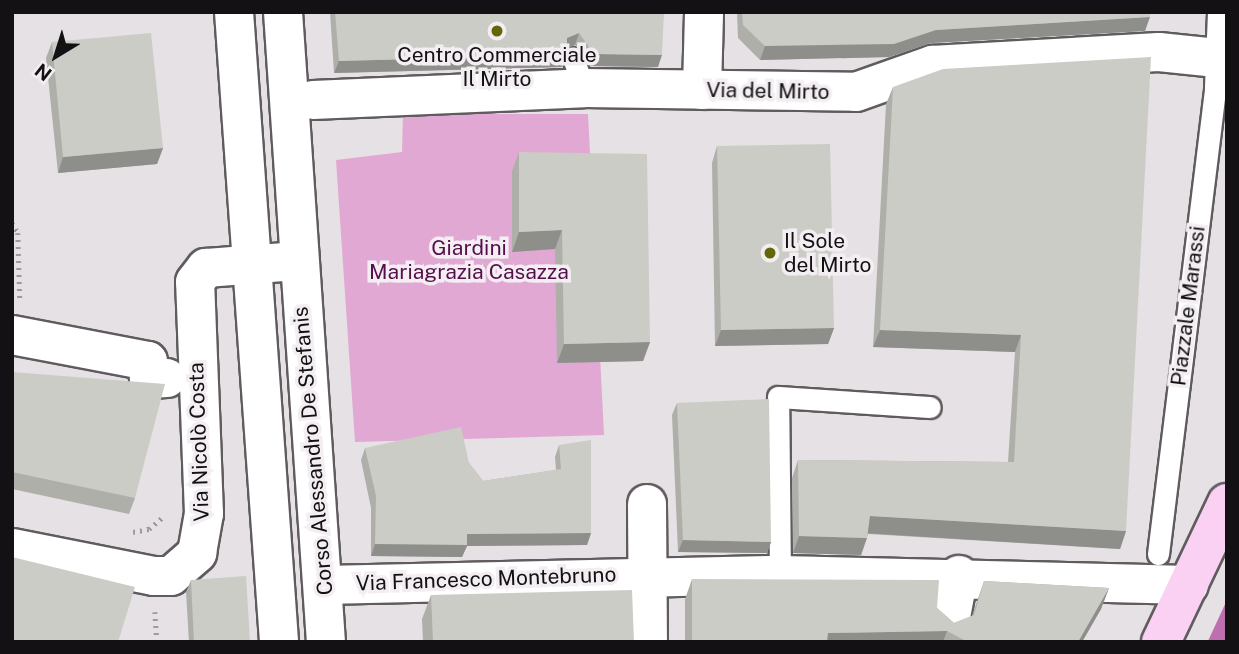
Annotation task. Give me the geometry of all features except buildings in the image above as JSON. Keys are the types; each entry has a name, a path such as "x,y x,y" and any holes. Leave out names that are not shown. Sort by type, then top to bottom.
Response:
{"main road":[{"path":"1161,642 1227,503"}],"street":[{"path":"234,12 279,642"},
{"name":"Corso Alessandro De Stefanis","path":"284,12 296,261 324,584 326,642"},
{"path":"702,90 704,12"},
{"name":"Via del Mirto","path":"313,100 575,87 856,92 932,65 1159,52 1222,59"},
{"path":"252,263 296,261"},
{"name":"Via Nicolò Costa","path":"12,548 94,567 171,576 197,553 204,514 195,282 206,268 252,263"},
{"path":"16,335 148,361 149,379 167,378"},
{"name":"Via Francesco Montebruno","path":"648,504 648,642"},
{"name":"Via Francesco Montebruno","path":"324,584 536,575 647,588 780,575 959,575 1189,585"},
{"path":"950,622 959,575"}],"lane":[{"name":"Piazzale Marassi","path":"1158,554 1222,59 1218,12"},
{"path":"780,575 778,397 930,407"},
{"path":"423,606 647,588"}],"path":[{"path":"12,223 18,233 16,335"},
{"path":"94,567 105,541 149,529 166,508"}],"green space":[{"name":"Giardini Mariagrazia Casazza","path":"403,114 588,114 604,435 355,442 336,160 402,152"}],"shaded area":[{"path":"1227,600 1227,642 1208,642 1208,641"}],"place":[{"name":"Centro Commerciale Il Mirto","path":"497,31"},
{"name":"Il Sole del Mirto","path":"770,253"}]}
